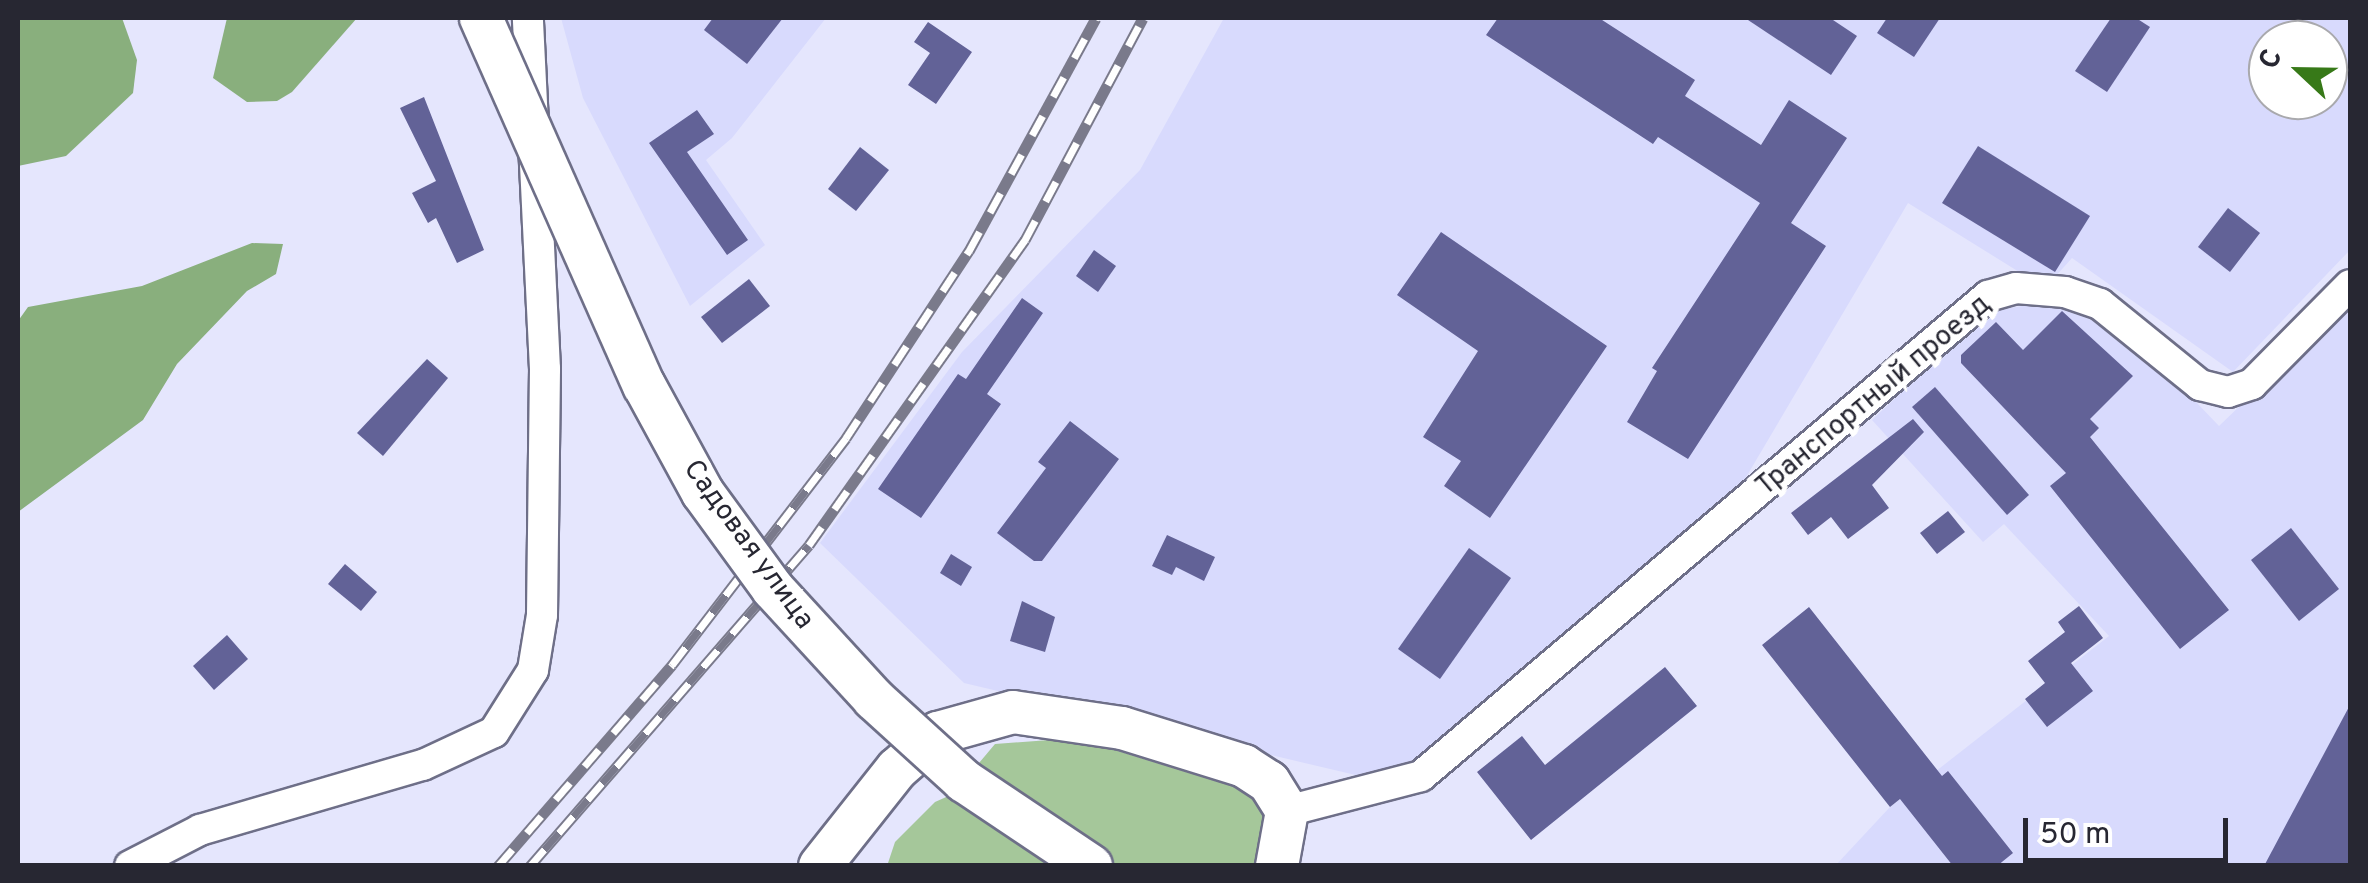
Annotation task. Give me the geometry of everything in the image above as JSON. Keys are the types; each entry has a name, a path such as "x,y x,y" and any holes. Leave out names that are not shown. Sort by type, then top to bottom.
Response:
{"main road":[{"name":"Садовая улица","path":"481,18 644,385 715,509 773,589 874,699 964,781 1091,866"},
{"path":"820,866 898,769 938,733 1013,712 1122,728 1244,766 1269,782 1287,811 1277,866"}],"street":[{"path":"130,866 200,830 423,765 494,732 532,670 542,615 545,369 528,18"},
{"name":"Транспортный проезд","path":"1287,811 1421,776 1988,296 2016,288 2065,292 2100,304 2200,385 2228,392 2252,384 2350,285"}],"shaded area":[{"path":"561,18 826,18 732,138 706,160 765,245 690,306 583,98"},
{"path":"1224,18 2350,18 2350,250 2233,372 2072,258 2045,288 1908,203 1742,484 1394,784 964,683 820,543 962,352 1140,170"},
{"path":"2058,300 2090,312 2171,376 2219,426 2350,300 2350,865 1835,866 1890,807 2109,636 2004,524 1983,542 1872,420 1987,312"}],"green space":[{"path":"18,18 122,18 137,60 133,93 66,156 18,166"},
{"path":"227,18 357,18 292,92 277,101 247,102 213,78"},
{"path":"252,243 283,244 276,274 247,291 177,364 143,420 18,512 18,321 28,307 142,286"},
{"path":"1076,738 1238,788 1264,807 1269,846 1259,865 887,866 895,842 935,802 953,794 995,744"}],"building":[{"path":"713,18 783,18 747,64 704,30"},
{"path":"1498,18 1599,18 1695,80 1685,96 1761,145 1789,100 1847,138 1791,223 1826,246 1688,459 1627,422 1657,371 1652,368 1760,203 1658,137 1653,144 1486,35"},
{"path":"1745,18 1830,18 1857,36 1831,75"},
{"path":"1887,18 1940,18 1914,57 1877,33"},
{"path":"2111,18 2136,18 2150,27 2107,92 2075,71"},
{"path":"928,22 972,52 936,104 908,85 930,53 914,42"},
{"path":"424,97 484,250 457,263 436,218 428,223 412,193 436,181 400,108"},
{"path":"697,110 714,134 687,152 748,240 727,255 649,143"},
{"path":"1978,146 2090,216 2055,272 1942,203"},
{"path":"860,147 889,170 856,211 828,189"},
{"path":"2228,208 2260,233 2230,272 2198,247"},
{"path":"1441,232 1607,346 1490,518 1444,486 1461,461 1423,437 1478,351 1397,295"},
{"path":"1094,250 1116,266 1098,292 1076,276"},
{"path":"749,279 770,306 722,343 701,317"},
{"path":"1022,298 1043,313 987,394 1001,404 921,518 878,489 958,374 966,379"},
{"path":"2062,311 2133,376 2090,419 2099,428 2090,437 2229,610 2180,649 2050,486 2066,473 1961,363 1961,355 1996,322 2023,350"},
{"path":"427,359 448,378 383,456 357,433"},
{"path":"1935,387 2029,495 2007,515 1912,407"},
{"path":"1913,419 1924,432 1872,485 1889,508 1848,539 1831,517 1808,535 1791,513"},
{"path":"1070,421 1119,459 1042,561 1034,561 997,533 1046,468 1038,462"},
{"path":"1948,511 1965,532 1937,554 1920,533"},
{"path":"2291,528 2339,589 2299,621 2251,560"},
{"path":"1167,535 1215,557 1204,581 1176,567 1172,575 1152,566"},
{"path":"1469,548 1511,578 1440,679 1398,649"},
{"path":"951,554 972,567 961,586 940,573"},
{"path":"345,564 377,592 361,611 328,584"},
{"path":"1022,601 1055,617 1045,652 1010,641"},
{"path":"2079,606 2103,638 2071,663 2093,691 2047,727 2025,699 2045,683 2028,661 2065,632 2058,622"},
{"path":"1809,607 1942,776 1948,771 2013,853 1997,866 1953,866 1900,799 1890,807 1762,645"},
{"path":"227,635 248,659 214,690 193,666"},
{"path":"1665,667 1697,706 1531,840 1477,772 1522,736 1545,765"},
{"path":"2350,705 2350,866 2264,866"}],"railway":[{"path":"498,866 672,665 846,438 969,251 1096,18"},
{"path":"530,866 809,545 1025,240 1143,18"}]}
